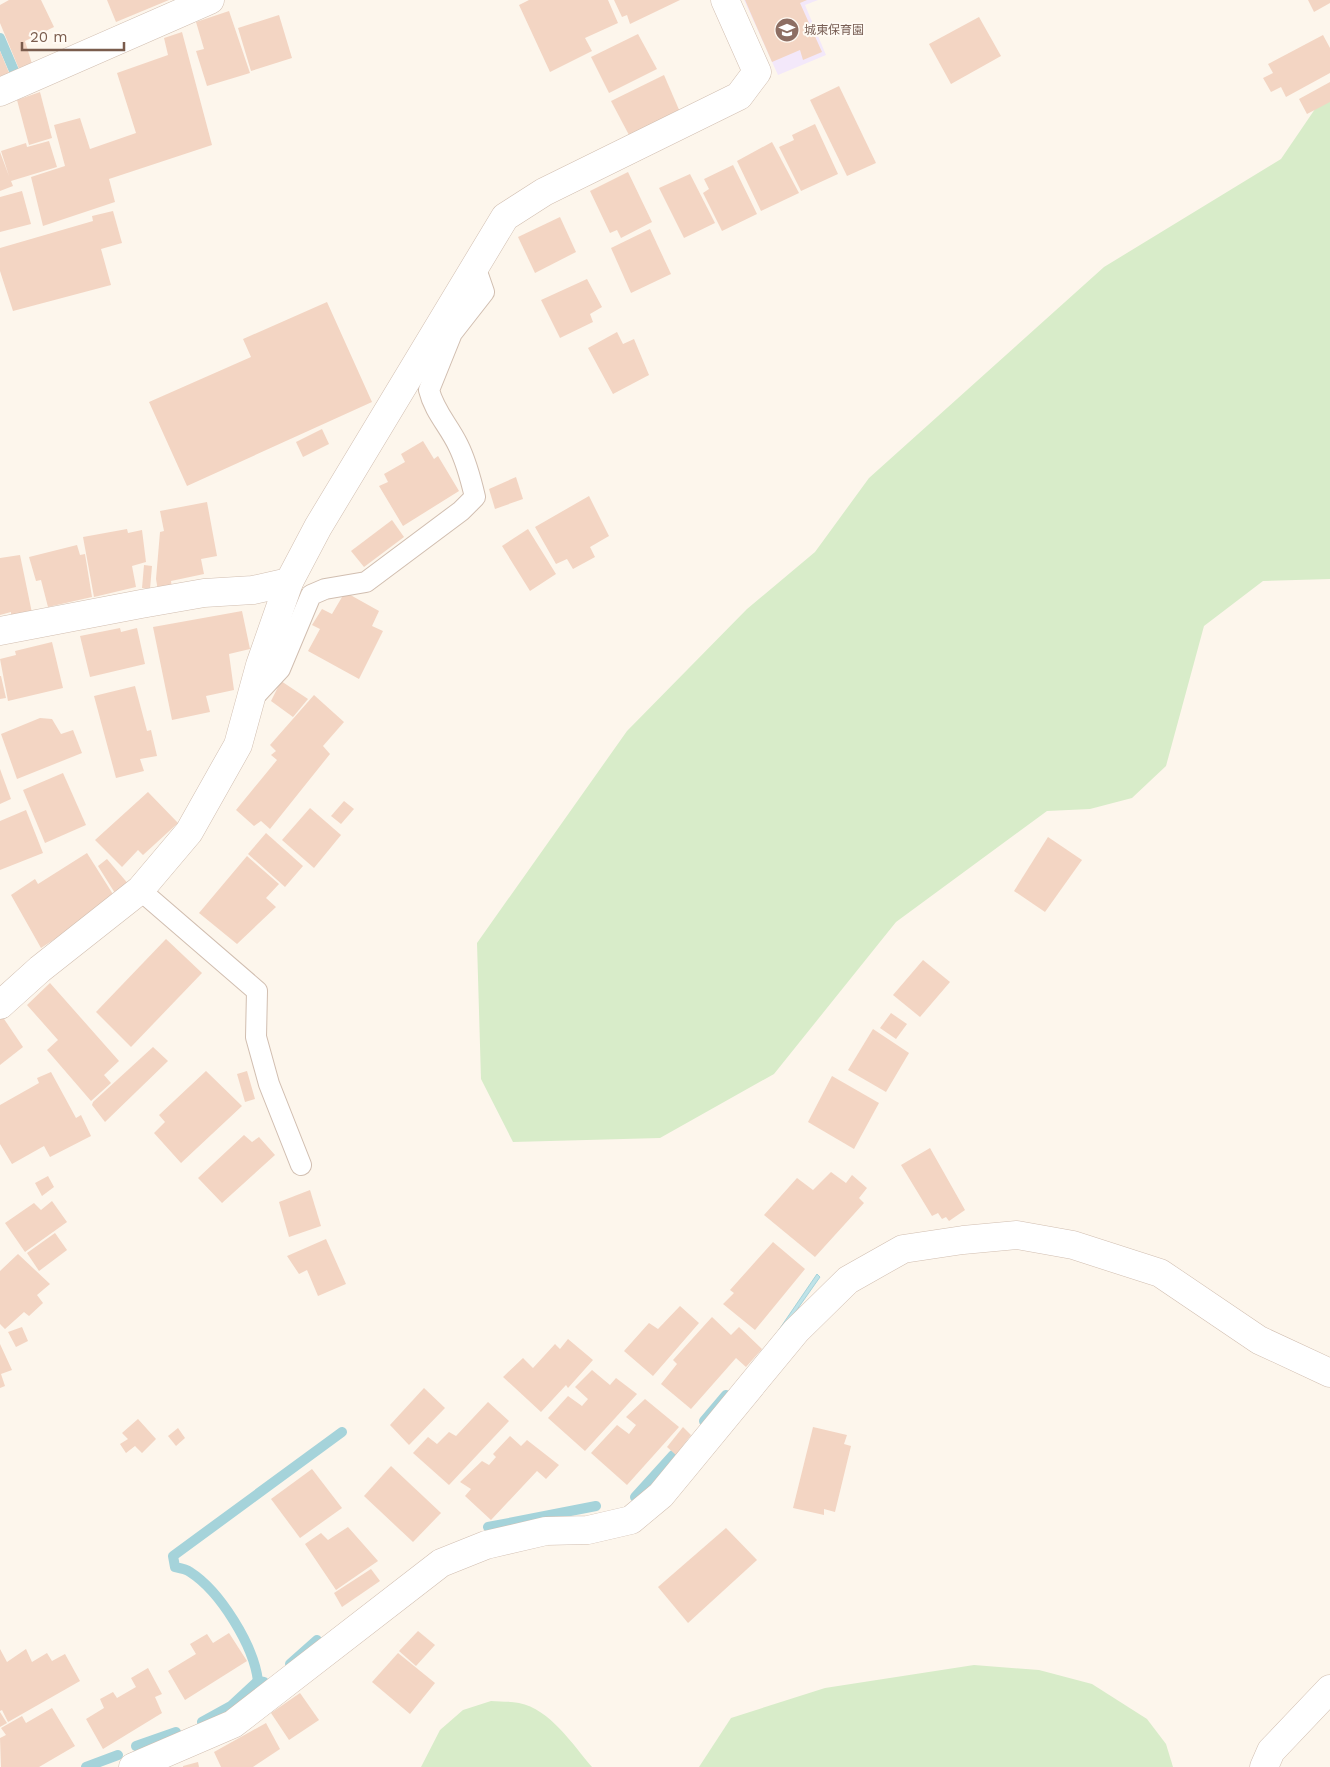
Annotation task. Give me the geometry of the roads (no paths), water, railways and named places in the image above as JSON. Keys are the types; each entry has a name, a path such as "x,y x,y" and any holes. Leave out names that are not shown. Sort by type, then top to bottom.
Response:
{"street":[{"path":"0,92 210,0"},
{"path":"0,1005 40,969 140,890 189,832 238,745 250,701 289,582 318,527 505,217 544,192 739,96 756,72 725,0"},
{"path":"0,631 204,593 253,590 289,582"},
{"path":"133,1767 233,1724 441,1563 486,1545 546,1531 588,1530 632,1520 661,1495 802,1325 848,1280 903,1249 963,1240 1018,1236 1073,1245 1160,1273 1259,1340 1330,1373"},
{"path":"1264,1767 1271,1751 1330,1689"}],"lane":[{"path":"250,701 280,669 311,595 325,589 366,582 461,511 475,497 458,445 431,399 429,390 452,333 484,292 475,266"},
{"path":"140,890 257,990 256,1037 269,1084 300,1165"}],"water":[{"path":"817,1274 820,1277 777,1338 774,1337"}],"waterway":[{"path":"0,38 15,73"},
{"path":"704,1421 726,1395"},
{"path":"258,1681 250,1652 234,1620 213,1592 201,1581 188,1571 175,1567 173,1556 342,1432"},
{"path":"635,1497 673,1455"},
{"path":"488,1527 596,1506"},
{"path":"290,1664 317,1640"},
{"path":"202,1722 231,1706 258,1681 264,1682"},
{"path":"136,1746 176,1732"},
{"path":"86,1767 118,1755"}],"place":[{"name":"城東保育園","path":"787,30"}]}
